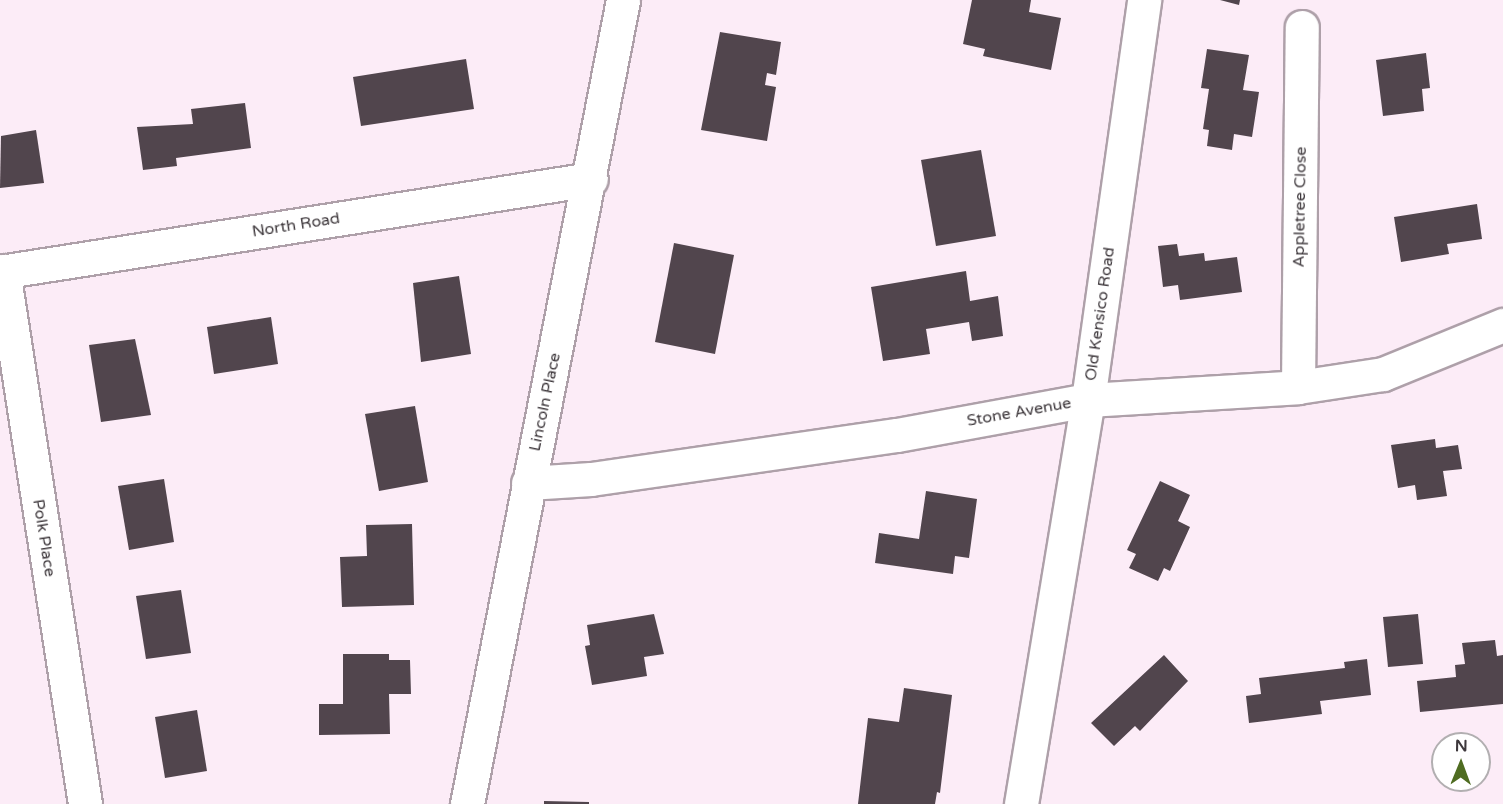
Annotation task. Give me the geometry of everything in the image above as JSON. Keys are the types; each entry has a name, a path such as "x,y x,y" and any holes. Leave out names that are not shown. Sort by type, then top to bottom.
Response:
{"street":[{"name":"Lincoln Place","path":"467,804 528,483 591,179 623,0"},
{"name":"Old Kensico Road","path":"1021,804 1088,400 1144,0"},
{"name":"Appletree Close","path":"1298,387 1302,27"},
{"name":"North Road","path":"2,272 591,179"},
{"name":"Polk Place","path":"2,272 86,804"},
{"name":"Stone Avenue","path":"528,483 591,479 885,437 1088,400 1298,387 1383,374 1503,325"}],"building":[{"path":"972,0 1031,0 1029,12 1061,18 1051,70 983,56 985,49 963,44"},
{"path":"1220,0 1240,0 1239,5"},
{"path":"720,32 781,42 776,75 767,73 765,85 776,87 767,141 701,130"},
{"path":"1207,49 1249,55 1243,90 1259,92 1252,137 1234,134 1232,150 1207,146 1209,130 1203,129 1209,89 1201,88"},
{"path":"1426,53 1430,88 1422,89 1424,111 1383,116 1376,60"},
{"path":"466,59 474,109 361,126 353,77"},
{"path":"245,103 251,148 176,158 177,166 143,170 137,127 193,124 191,109"},
{"path":"36,130 44,183 0,188 1,136"},
{"path":"981,150 996,236 936,246 921,160"},
{"path":"1477,204 1482,239 1447,244 1449,254 1401,262 1394,217"},
{"path":"674,243 734,255 715,354 655,342"},
{"path":"1177,244 1179,256 1204,253 1205,261 1237,257 1242,292 1180,300 1178,285 1163,287 1158,246"},
{"path":"966,271 970,301 998,296 1003,336 972,341 969,322 926,329 930,354 883,361 871,287"},
{"path":"459,276 471,354 421,362 413,283"},
{"path":"271,317 278,364 214,374 207,327"},
{"path":"135,339 151,415 101,422 89,345"},
{"path":"415,406 428,482 379,491 365,414"},
{"path":"1435,439 1436,448 1458,445 1462,469 1443,471 1447,496 1417,500 1415,485 1398,488 1391,445"},
{"path":"164,479 174,542 129,550 118,486"},
{"path":"1160,481 1190,495 1178,521 1190,527 1170,571 1164,568 1158,581 1129,568 1136,554 1127,550"},
{"path":"926,491 977,499 969,558 955,556 953,574 875,563 879,533 919,539"},
{"path":"412,524 414,605 342,607 340,557 367,556 366,525"},
{"path":"181,590 191,653 146,659 136,596"},
{"path":"654,614 664,654 644,657 647,676 592,685 585,646 590,645 587,625"},
{"path":"1418,614 1423,664 1388,667 1383,617"},
{"path":"1495,640 1497,656 1503,655 1503,704 1420,712 1417,681 1456,677 1455,665 1465,664 1462,643"},
{"path":"343,654 389,654 389,660 410,660 411,694 389,694 390,734 319,735 319,704 343,704"},
{"path":"1164,655 1188,681 1140,731 1135,726 1114,746 1091,723"},
{"path":"1367,659 1371,695 1320,701 1322,714 1249,723 1246,696 1261,694 1259,678 1345,668 1344,662"},
{"path":"904,688 952,695 940,793 937,792 935,804 858,804 868,718 899,722"},
{"path":"197,710 207,771 165,778 155,717"},
{"path":"544,801 589,802 589,804 544,804"}]}
